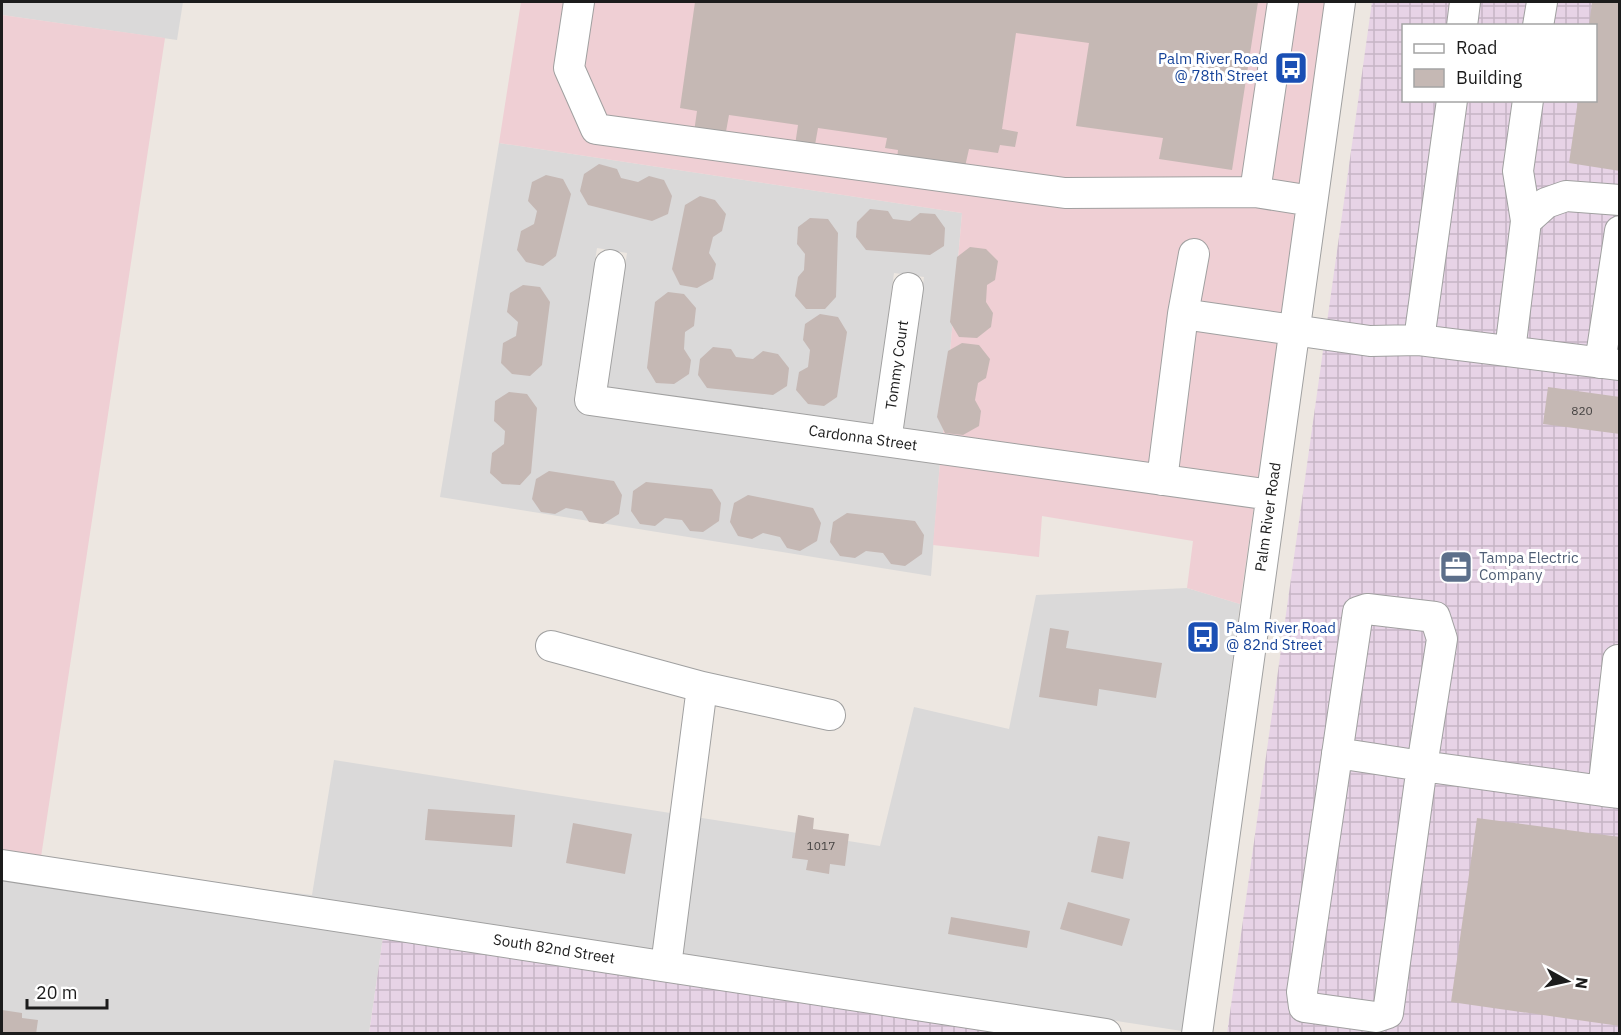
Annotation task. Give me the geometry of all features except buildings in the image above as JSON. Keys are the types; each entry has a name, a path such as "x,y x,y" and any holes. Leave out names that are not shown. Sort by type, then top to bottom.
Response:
{"street":[{"path":"579,2 569,68 596,129 1065,193 1255,192 1312,201"},
{"path":"1255,192 1283,2"},
{"name":"Palm River Road","path":"1197,1034 1340,2"},
{"path":"1462,24 1466,2"},
{"path":"1538,24 1542,2"},
{"path":"1419,340 1452,102"},
{"path":"1510,351 1526,221 1518,171 1528,102"},
{"path":"1526,221 1546,203 1566,195 1620,200"},
{"path":"1183,315 1370,341 1419,340 1610,364 1620,231"},
{"path":"1162,480 1183,315 1194,254"},
{"name":"Cardonna Street","path":"610,264 590,400 1271,495"},
{"name":"Tommy Court","path":"886,441 908,288"},
{"path":"1367,609 1435,617 1442,639 1422,766 1388,1013 1376,1017 1304,1007 1302,992 1358,612 1367,609"},
{"path":"551,646 702,687 830,715"},
{"path":"1337,753 1611,792 1618,660 1620,660"},
{"path":"666,966 702,687"},
{"name":"South 82nd Street","path":"2,865 1106,1034"}],"shaded area":[{"path":"2,2 183,2 177,40 2,15"},
{"path":"521,2 1325,2 1258,479 943,435 962,213 499,143"},
{"name":"Tampa Electric Company","path":"1372,2 1619,2 1619,1033 1227,1034"},
{"path":"2,15 165,38 41,857 2,851"},
{"path":"499,143 962,213 943,435 903,429 924,277 894,273 873,425 607,389 627,253 597,248 574,398 588,414 940,462 931,576 440,497"},
{"path":"940,462 1254,506 1240,604 1187,588 1193,541 1042,516 1039,557 933,545"},
{"path":"1187,588 1240,604 1182,1031 227,885 312,895 334,760 880,846 914,707 1009,729 1036,595"},
{"path":"2,879 383,937 369,1033 2,1033"},
{"path":"383,937 1015,1034 369,1034"}],"place":[{"name":"Palm River Road @ 78th Street","path":"1291,68"},
{"name":"Tampa Electric Company","path":"1456,567"},
{"name":"Palm River Road @ 82nd Street","path":"1203,637"}]}
